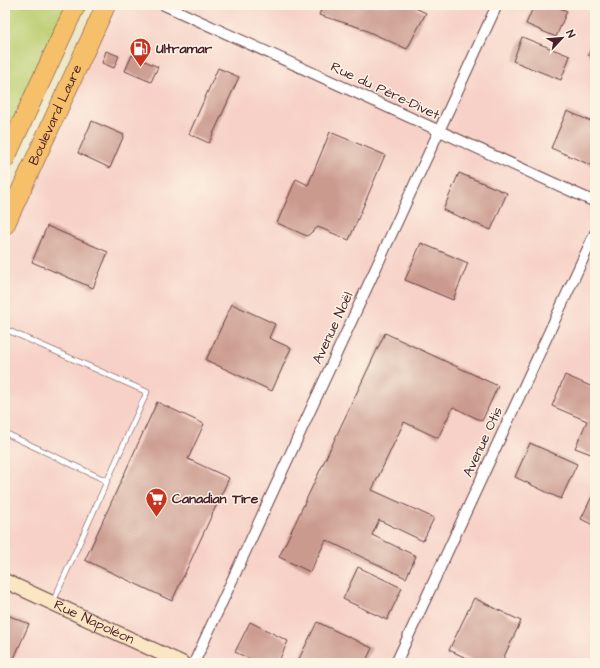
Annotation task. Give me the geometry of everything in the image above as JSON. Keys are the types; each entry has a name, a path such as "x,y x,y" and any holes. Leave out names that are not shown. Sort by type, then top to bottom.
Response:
{"highway":[{"name":"Boulevard Laure","path":"5,159 76,5"},
{"name":"Boulevard Laure","path":"5,225 106,5"}],"street":[{"name":"Rue du Père-Divet","path":"164,5 595,202"},
{"name":"Avenue Noël","path":"194,663 497,5"},
{"name":"Avenue Otis","path":"396,663 595,233"},
{"name":"Rue Napoléon","path":"5,582 182,663"}],"lane":[{"path":"5,328 147,392 52,603"},
{"path":"5,433 107,481"}],"shaded area":[{"path":"106,5 595,5 595,663 5,663 5,225"}],"green space":[{"path":"5,5 76,5 5,159"}],"building":[{"path":"323,5 409,5 426,13 407,49 358,27 319,15"},
{"path":"534,5 553,5 567,11 556,37 526,24"},
{"path":"522,37 570,56 561,80 513,61"},
{"path":"595,38 595,58 588,55"},
{"path":"106,51 119,56 114,68 102,63"},
{"name":"Ultramar","path":"132,55 158,67 151,82 125,71"},
{"path":"218,68 239,77 209,143 189,134"},
{"path":"567,111 595,123 595,167 551,148"},
{"path":"92,121 124,135 110,168 78,153"},
{"path":"330,132 385,155 349,240 318,227 307,236 277,223 296,179 308,185"},
{"path":"459,173 507,193 491,230 443,210"},
{"path":"47,226 108,252 93,288 32,262"},
{"path":"421,243 468,263 453,300 405,280"},
{"path":"232,304 275,324 269,338 291,348 272,391 206,360"},
{"path":"385,333 498,386 482,421 453,407 438,438 404,422 372,490 434,518 423,541 379,520 372,535 416,556 406,578 326,540 310,572 279,557"},
{"path":"565,375 595,388 595,444 591,454 575,448 587,421 552,406"},
{"name":"Canadian Tire","path":"157,402 204,424 188,459 229,478 172,601 85,560"},
{"path":"530,443 577,464 561,499 515,477"},
{"path":"595,490 595,526 581,519"},
{"path":"358,567 402,588 387,620 343,599"},
{"path":"474,598 521,621 501,663 477,663 449,650"},
{"path":"5,614 29,624 12,663 5,663"},
{"path":"250,622 288,641 278,663 258,663 235,652"},
{"path":"317,622 372,648 365,663 297,663"}],"place":[{"name":"Ultramar","path":"141,68"},
{"name":"Canadian Tire","path":"157,518"}]}
